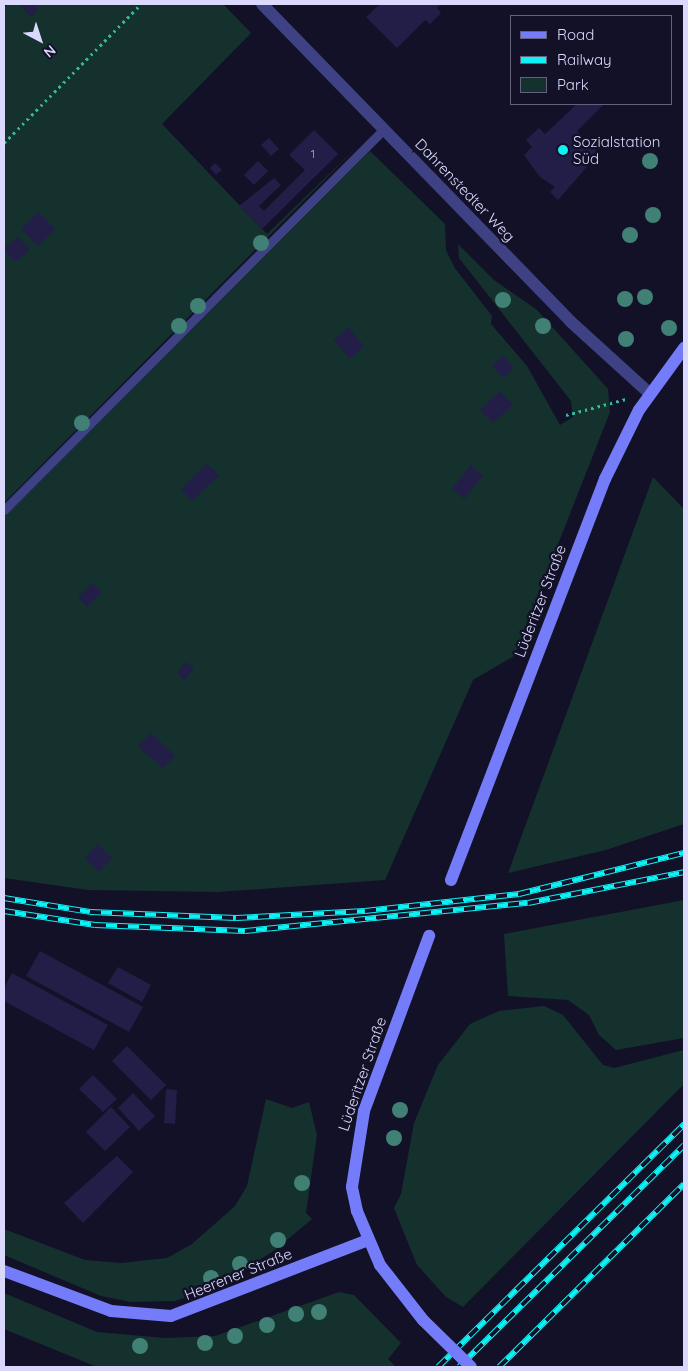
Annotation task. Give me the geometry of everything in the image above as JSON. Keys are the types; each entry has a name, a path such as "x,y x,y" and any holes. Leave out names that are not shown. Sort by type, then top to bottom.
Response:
{"main road":[{"name":"Lüderitzer Straße","path":"451,880 576,550 621,443 649,393 684,348"},
{"name":"Lüderitzer Straße","path":"429,936 372,1084 354,1151 352,1187 368,1240 391,1283 423,1320 471,1367"},
{"name":"Heerener Straße","path":"4,1271 111,1311 171,1316 368,1240"}],"street":[{"name":"Dahrenstedter Weg","path":"262,4 570,321 649,393"}],"lane":[{"path":"4,510 384,128"}],"path":[{"path":"4,143 141,4"},
{"path":"566,415 626,399"}],"green space":[{"path":"8,4 223,4 251,33 162,124 267,234 359,145 4,503 4,8"},
{"path":"370,151 445,224 446,250 454,267 492,316 491,324 527,366 560,425 573,417 571,401 459,258 458,244 494,280 537,310 608,389 610,412 514,656 473,680 385,880 218,892 88,890 4,878 4,517"},
{"path":"653,477 684,509 684,824 606,850 508,873"},
{"path":"684,900 684,1038 616,1050 599,1035 589,1015 568,1000 508,996 504,934"},
{"path":"544,1006 563,1015 603,1065 614,1068 684,1050 684,1084 463,1307 446,1297 417,1265 394,1208 401,1194 414,1123 438,1065 470,1024 499,1011"},
{"path":"266,1099 292,1108 309,1102 317,1135 306,1213 312,1219 275,1250 218,1286 175,1301 131,1302 101,1296 4,1255 4,1229 85,1260 121,1263 167,1258 192,1244 235,1206 247,1186"},
{"path":"339,1292 354,1295 401,1343 388,1359 396,1367 97,1367 4,1329 4,1293 97,1332 165,1338 215,1336"}],"building":[{"path":"19,4 34,4 39,9 31,17"},
{"path":"380,4 441,4 437,8 441,13 430,24 425,20 397,48 366,17"},
{"name":"Sozialstation Süd","path":"576,105 603,105 577,131 599,153 558,200 550,192 555,187 540,177 524,155 532,147 526,140 539,128 545,134"},
{"path":"314,130 338,154 262,229 239,206 274,178 281,185 259,206 264,211 305,170 289,155"},
{"path":"269,138 279,149 271,156 261,145"},
{"path":"258,161 268,171 254,185 244,175"},
{"path":"215,163 222,170 216,175 210,168"},
{"path":"38,212 55,229 38,246 21,229"},
{"path":"18,237 30,250 15,262 4,249"},
{"path":"348,327 364,346 350,359 334,340"},
{"path":"503,356 514,368 504,378 492,366"},
{"path":"500,391 513,405 493,423 480,410"},
{"path":"207,464 219,476 192,501 181,489"},
{"path":"471,465 483,476 464,499 452,489"},
{"path":"93,583 102,592 87,607 78,597"},
{"path":"186,662 194,669 184,680 177,673"},
{"path":"151,733 175,756 163,768 138,746"},
{"path":"98,844 112,858 99,872 85,858"},
{"path":"40,951 143,1007 129,1032 26,976"},
{"path":"118,967 151,985 142,1002 108,983"},
{"path":"12,973 108,1025 94,1050 4,1001 4,988"},
{"path":"127,1046 166,1085 151,1100 112,1061"},
{"path":"93,1075 117,1099 103,1112 79,1089"},
{"path":"166,1089 177,1090 175,1124 164,1123"},
{"path":"133,1093 155,1116 139,1131 118,1108"},
{"path":"111,1107 130,1127 105,1151 86,1132"},
{"path":"117,1156 133,1172 83,1223 64,1203"}],"railway":[{"path":"4,898 90,912 236,918 365,911 519,894 684,853"},
{"path":"4,911 95,925 245,931 528,903 684,872"},
{"path":"438,1367 684,1124"},
{"path":"459,1367 684,1145"},
{"path":"499,1367 684,1184"}],"place":[{"name":"Sozialstation Süd","path":"563,150"}]}
